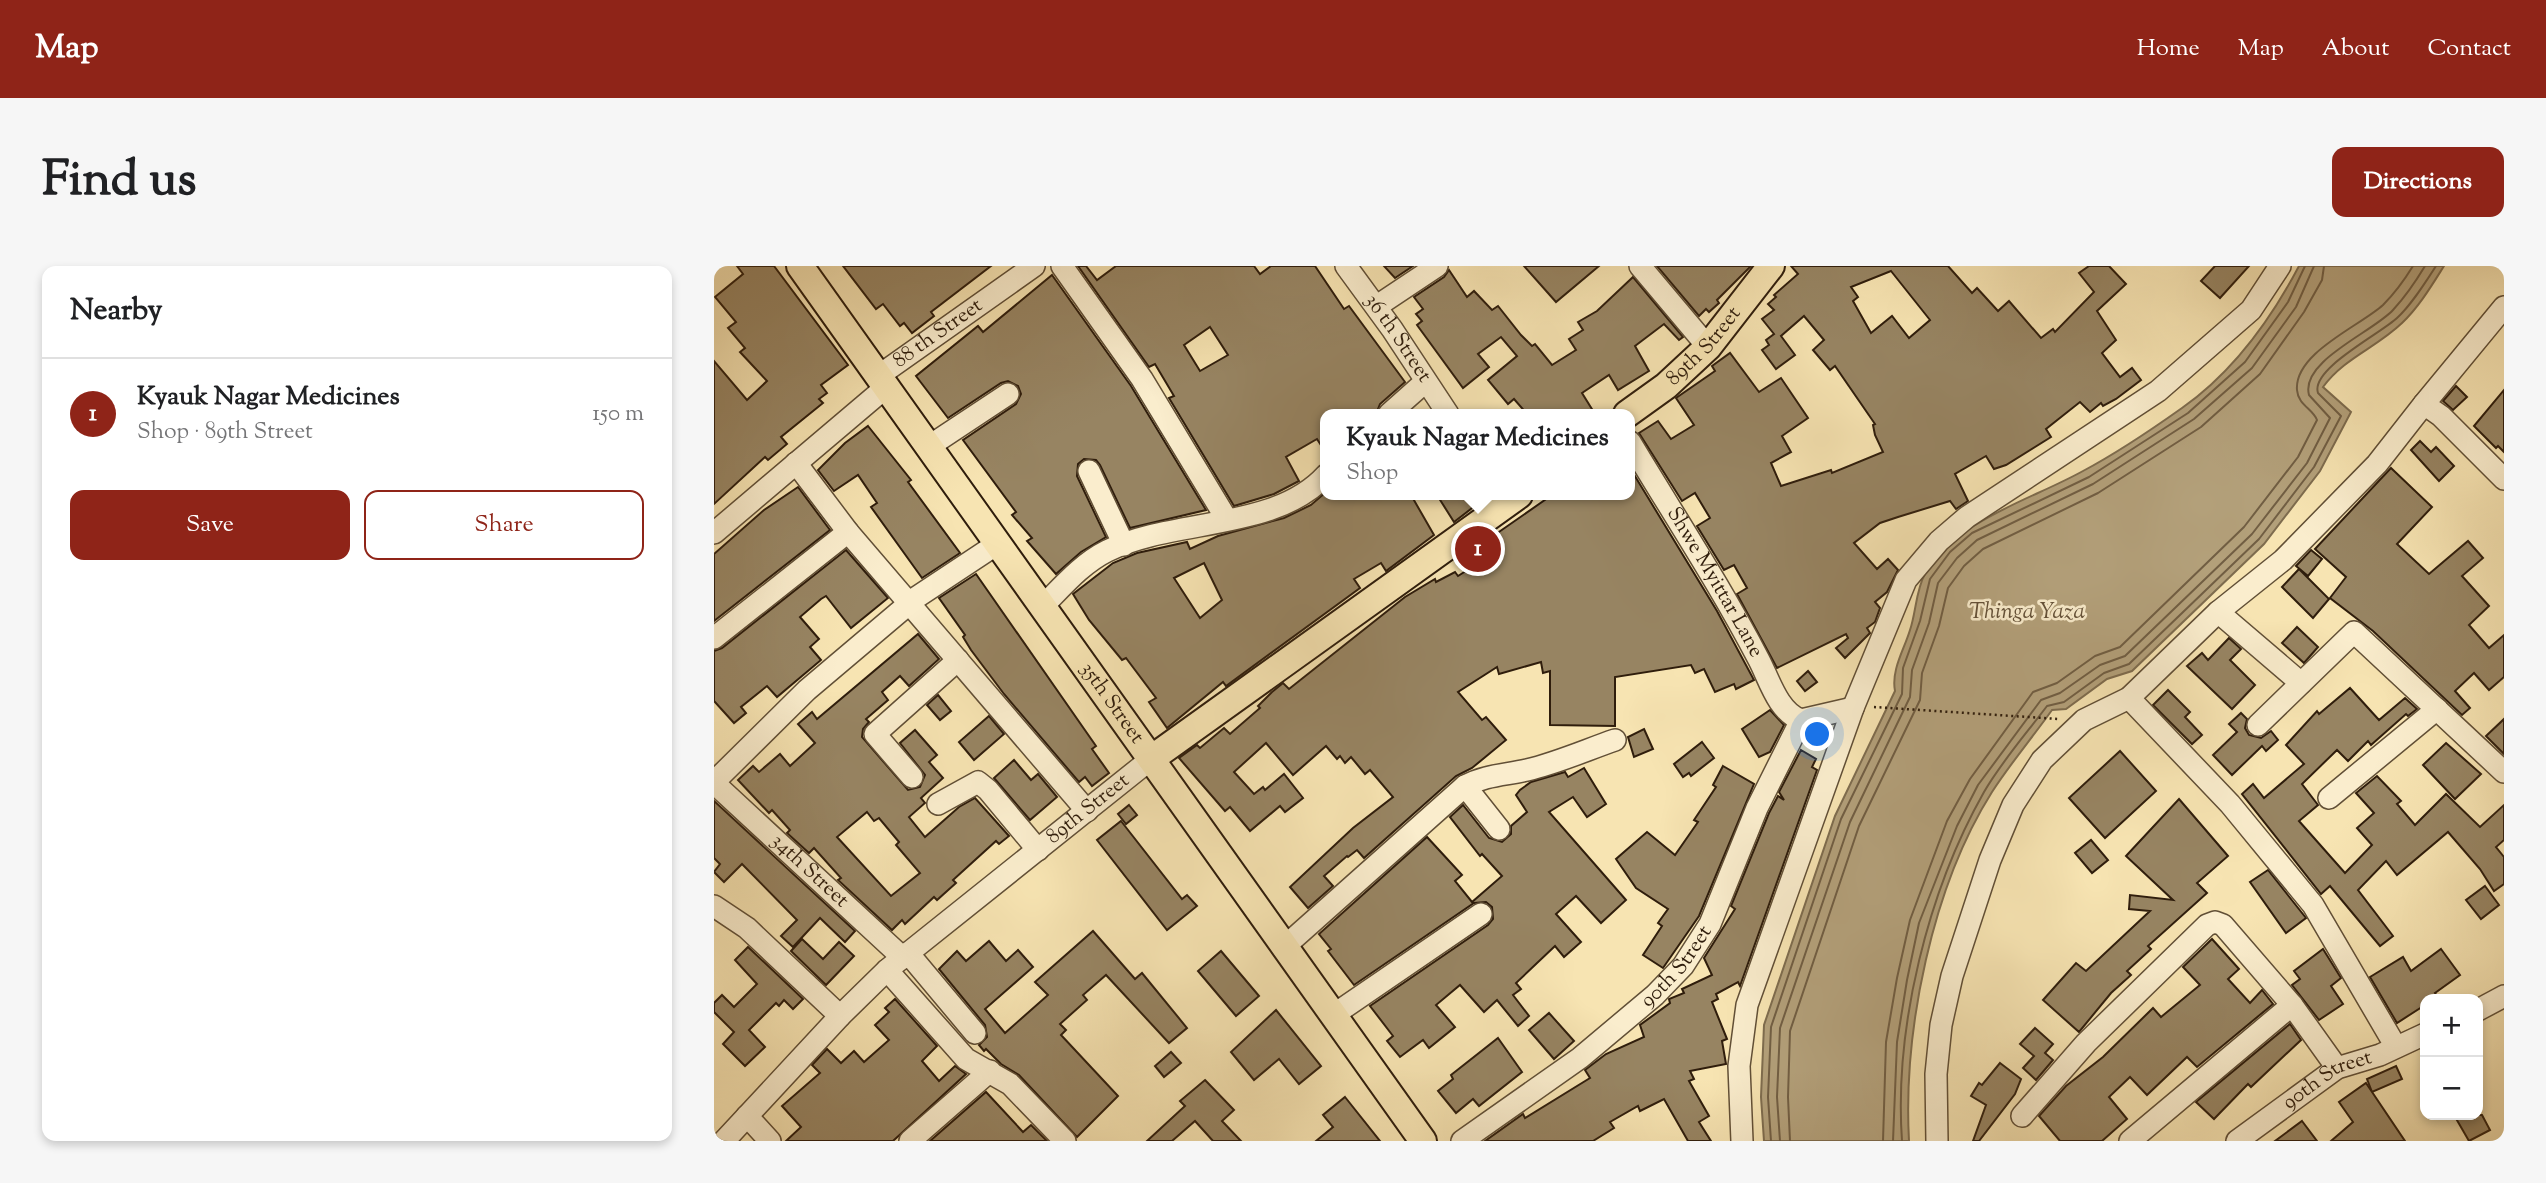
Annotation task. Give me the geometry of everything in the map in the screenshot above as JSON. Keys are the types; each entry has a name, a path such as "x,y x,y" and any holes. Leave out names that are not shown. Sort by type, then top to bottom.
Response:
{"main road":[{"name":"35th Street","path":"800,266 1423,1141"},
{"name":"89th Street","path":"1634,409 1666,386 1708,346 1771,266"},
{"name":"89th Street","path":"1152,759 1506,500"}],"street":[{"name":"88 th Street","path":"714,533 796,463 881,382 1034,266"},
{"path":"1062,266 1142,379 1226,518"},
{"name":"36 th Street","path":"1346,266 1377,306 1444,409"},
{"path":"1377,306 1437,266"},
{"path":"1640,266 1708,346"},
{"path":"1742,1141 1740,1055 1747,1005 1853,708 1906,580 1939,541 1967,517 2158,391 2251,310 2280,266"},
{"path":"1937,1141 1936,1074 1941,1025 1952,976 1990,860 2013,805 2042,760 2084,720 2129,698 2218,612 2283,560 2433,410 2504,307"},
{"path":"1395,409 1425,382"},
{"path":"928,447 1008,394"},
{"path":"2433,410 2504,479"},
{"name":"Shwe Myittar Lane","path":"1635,450 1746,635 1781,704 1801,720"},
{"path":"796,463 848,532 1087,811"},
{"path":"1089,471 1124,545"},
{"path":"1042,607 1084,566 1124,545 1226,518 1281,507 1320,479"},
{"path":"714,638 848,532"},
{"path":"714,783 807,690 910,603 997,544"},
{"path":"2218,612 2301,683"},
{"path":"2258,725 2354,632 2504,772"},
{"path":"912,777 875,734 958,660"},
{"path":"2129,698 2222,794 2313,905 2396,1047"},
{"path":"1801,720 1853,708"},
{"path":"2329,798 2437,709"},
{"name":"90th Street","path":"1462,1141 1580,1058 1655,995 1683,967 1710,924 1757,808 1801,720"},
{"path":"1283,947 1465,786 1500,773 1549,764 1615,740"},
{"name":"89th Street","path":"724,1141 840,1016 899,961 1152,759"},
{"path":"938,804 978,782 988,790 1038,849"},
{"name":"34th Street","path":"714,783 899,961"},
{"path":"1465,786 1499,829"},
{"path":"714,906 747,928 840,1016"},
{"path":"1332,1016 1481,914"},
{"path":"2022,1116 2086,1043 2207,925 2215,922 2223,925 2292,1005 2337,1068"},
{"path":"899,961 975,1033"},
{"path":"899,961 966,1059 990,1071 1030,1101 1065,1141"},
{"path":"2483,1007 2504,996"},
{"path":"2130,1141 2292,1005"},
{"name":"90th Street","path":"2237,1141 2310,1084 2337,1068 2420,1036"},
{"path":"910,1141 990,1071"},
{"path":"747,1116 770,1141"}],"path":[{"path":"1887,706 2049,718"}],"water":[{"name":"Thinga Yaza","path":"2299,266 2444,266 2420,303 2402,323 2341,368 2323,387 2351,412 2320,471 2264,544 2132,671 2107,679 2066,709 2052,710 1992,792 1953,871 1926,960 1911,1053 1909,1141 1764,1141 1761,1097 1764,1025 1835,816 1895,691 1896,668 1910,630 1925,574 1940,554 1976,525 2108,457 2200,394 2234,362 2263,326"}],"building":[{"path":"737,266 774,266 848,365 821,385 827,393 819,399 823,403 781,437 787,444 768,460 765,457 714,504 714,361 747,400 767,381 740,352 745,348 728,328 736,322 715,297 743,274"},
{"path":"843,266 991,266 931,312 934,316 912,333 904,323 900,326 883,304 876,309"},
{"path":"1078,266 1086,266 1097,280 1116,266 1254,266 1260,274 1271,266 1315,266 1344,309 1349,306 1405,382 1380,404 1378,409 1320,409 1320,444 1317,439 1286,457 1299,481 1274,494 1234,506 1169,398 1174,396 1155,364 1149,367","holes":["1210,327 1228,355 1200,371 1184,345"]},
{"path":"1384,266 1413,266 1395,278"},
{"path":"1524,266 1599,266 1556,302"},
{"path":"1657,266 1751,266 1717,300 1719,303 1699,316"},
{"path":"1791,266 1948,266 1972,293 1977,288 1998,311 2009,301 2041,338 2053,329 2055,332 2094,292 2079,273 2089,266 2109,266 2126,284 2097,311 2116,340 2102,353 2120,377 2132,368 2141,380 2116,399 2103,406 2101,403 2090,412 2080,402 2046,429 2051,437 2006,465 1994,469 1986,456 1955,474 1968,501 1956,509 1950,501 1880,523 1854,543 1877,569 1888,559 1898,570 1887,592 1875,602 1880,608 1875,622 1867,628 1870,633 1845,658 1836,648 1848,638 1846,634 1777,668 1737,594 1747,588 1734,565 1724,570 1697,526 1710,518 1695,493 1682,501 1639,433 1658,421 1671,439 1694,425 1676,398 1715,371 1712,366 1730,353 1759,392 1781,378 1808,418 1782,436 1791,452 1771,463 1781,486 1831,470 1832,473 1883,452 1875,435 1875,424 1835,366 1830,370 1813,350 1824,340 1804,316 1781,336 1795,355 1776,369 1762,350 1769,345 1766,340 1774,334 1762,319 1774,310 1768,304 1776,297 1774,295 1798,274","holes":["1891,271 1930,320 1909,338 1892,316 1871,333 1853,301 1858,297 1851,287"]},
{"path":"2215,266 2249,266 2220,298 2201,281"},
{"path":"1449,270 1467,297 1474,291 1492,310 1498,306 1521,335 1532,346 1535,344 1552,365 1576,350 1569,339 1583,330 1578,322 1597,311 1633,277 1683,337 1679,340 1664,324 1635,346 1649,371 1618,390 1609,375 1582,393 1592,409 1523,409 1514,399 1508,404 1488,380 1517,356 1501,337 1478,354 1489,367 1463,388 1417,325 1422,321 1416,314 1423,309 1414,297 1444,277"},
{"path":"1052,275 1131,386 1206,510 1130,528 1100,465 1096,460 1084,459 1078,464 1077,476 1106,537 1081,552 1056,574 1027,541 1032,538 1012,515 1016,512 963,440 1016,404 1021,394 1018,386 1008,381 1001,383 948,418 916,376 978,326 983,332"},
{"path":"2456,386 2467,397 2453,410 2443,401"},
{"path":"2504,390 2504,452 2498,446 2496,448 2474,426"},
{"path":"868,426 911,480 908,482 960,553 922,578 871,507 877,503 858,475 834,491 818,470 845,443"},
{"path":"2420,441 2431,452 2436,447 2454,466 2439,481 2411,450"},
{"path":"2391,468 2432,507 2397,544 2429,574 2468,541 2483,558 2462,576 2489,606 2469,625 2489,648 2504,635 2504,677 2489,690 2474,673 2455,691 2470,708 2462,715 2373,631 2330,598 2346,577 2315,549"},
{"path":"1635,476 1717,611 1754,680 1736,689 1734,684 1715,692 1704,669 1695,673 1691,665 1615,677 1615,726 1550,725 1550,671 1543,673 1541,662 1499,674 1497,667 1458,692 1482,720 1486,717 1506,740 1472,768 1456,776 1364,858 1357,850 1347,856 1324,876 1333,886 1308,908 1290,887 1353,828 1393,797 1370,770 1365,774 1351,757 1345,763 1340,756 1337,759 1326,746 1293,775 1266,743 1234,772 1254,794 1263,787 1265,790 1284,774 1303,798 1285,812 1280,806 1250,831 1230,807 1225,811 1179,758 1197,745 1200,748 1224,728 1230,734 1283,683 1289,689 1405,597 1435,579 1436,582 1455,572 1458,576 1480,562 1473,550 1545,500 1635,500"},
{"path":"798,487 830,530 714,621 714,554 764,510"},
{"path":"1320,497 1320,500 1414,500 1434,535 1386,571 1381,563 1354,579 1360,588 1226,686 1223,682 1167,728 1149,702 1156,698 1126,658 1122,660 1089,620 1073,594 1113,563 1137,553 1187,542 1190,549 1218,536 1284,518 1311,505","holes":["1204,563 1222,600 1200,618 1174,578"]},
{"path":"1440,500 1483,500 1454,522"},
{"path":"846,550 888,598 851,628 826,596 821,599 800,617 819,639 810,647 821,660 777,697 767,686 741,707 746,713 734,723 714,701 714,651 722,648"},
{"path":"2311,550 2322,559 2308,576 2296,566"},
{"path":"2299,569 2329,599 2313,618 2282,587"},
{"path":"976,574 1096,746 1092,749 1109,773 1092,786 1085,777 1079,782 1004,694 971,650 963,637 965,635 939,598"},
{"path":"2297,627 2318,647 2304,663 2282,643"},
{"path":"918,634 939,659 909,686 900,676 882,692 888,700 866,719 869,722 863,729 862,737 908,790 920,787 925,775 900,743 915,730 937,755 929,762 943,778 921,798 925,803 909,817 925,837 959,807 975,798 1009,836 999,844 996,841 953,880 956,883 937,900 934,897 905,924 902,920 892,930 838,880 841,878 814,848 809,853 787,833 790,830 772,810 769,813 738,780 753,766 759,772 780,754 790,766 815,743 798,724 812,712 817,719","holes":["867,812 874,821 879,818 899,842 896,845 920,873 891,896 837,837"]},
{"path":"2229,638 2241,649 2230,660 2255,685 2232,709 2187,666 2202,653 2208,660"},
{"path":"1808,671 1817,682 1805,691 1797,681"},
{"path":"2350,688 2379,720 2405,698 2417,709 2408,716 2406,714 2371,745 2368,741 2348,761 2337,750 2302,784 2318,805 2299,821 2345,873 2372,845 2357,828 2374,813 2356,793 2377,776 2401,801 2397,804 2415,825 2446,794 2480,827 2504,805 2504,840 2496,847 2504,857 2504,884 2494,891 2480,869 2448,832 2397,875 2386,861 2358,890 2393,936 2380,946 2330,886 2321,894 2242,794 2253,784 2264,798 2304,764 2286,745 2317,711 2319,714"},
{"path":"2168,690 2190,712 2185,717 2202,735 2192,744 2153,705"},
{"path":"938,695 951,711 940,720 927,705"},
{"path":"1770,710 1784,725 1770,752 1759,757 1742,729"},
{"path":"2241,713 2247,719 2245,728 2249,735 2261,738 2271,731 2278,740 2266,751 2262,746 2232,775 2213,755 2237,732 2229,724"},
{"path":"989,716 1004,734 974,760 959,742"},
{"path":"2504,719 2504,754 2486,736"},
{"path":"1644,729 1653,749 1634,757 1628,737"},
{"path":"1702,742 1714,758 1691,776 1689,773 1683,777 1674,764"},
{"path":"2446,743 2481,774 2455,799 2423,765"},
{"path":"1801,750 1816,759 1812,767 1817,770 1740,986 1738,982 1716,994 1718,999 1712,1002 1727,1039 1722,1041 1726,1064 1690,1071 1694,1079 1689,1081 1709,1116 1699,1122 1711,1141 1688,1141 1664,1099 1640,1111 1638,1106 1610,1122 1614,1128 1593,1141 1485,1141 1523,1114 1525,1118 1590,1078 1585,1070 1606,1054 1644,1037 1640,1025 1670,1003 1669,999 1684,993 1682,989 1712,975 1704,958 1735,909 1731,906 1769,813 1778,796 1784,800 1779,792"},
{"path":"2120,751 2156,791 2105,838 2069,798"},
{"path":"1014,760 1031,780 1038,774 1057,797 1030,820 994,778"},
{"path":"1723,766 1754,784 1699,916 1663,968 1643,955 1662,926 1658,923 1668,909 1636,888 1616,859 1647,832 1675,855 1698,822 1694,820 1716,787 1713,785"},
{"path":"1584,768 1606,804 1587,817 1573,797 1549,812 1626,900 1601,923 1576,896 1556,914 1581,942 1564,957 1555,946 1516,983 1521,989 1513,995 1529,1016 1518,1026 1497,1000 1484,1012 1460,985 1436,1005 1455,1027 1429,1048 1423,1040 1400,1057 1387,1041 1393,1036 1370,1006 1488,925 1493,919 1492,907 1486,902 1474,903 1354,985 1328,951 1331,949 1319,934 1427,837 1462,875 1455,881 1472,902 1502,876 1482,854 1480,856 1450,817 1463,805 1489,838 1502,842 1511,834 1511,826 1527,812 1516,795 1520,790 1531,782 1565,772 1568,777"},
{"path":"2179,799 2228,856 2197,883 2207,893 2148,946 2151,949 2127,971 2131,975 2111,993 2079,1032 2043,1000 2076,963 2086,971 2150,911 2129,909 2130,895 2173,900 2126,856"},
{"path":"714,801 855,931 845,942 820,918 793,947 781,936 797,920 742,864 724,882 714,872 720,864 714,858"},
{"path":"1129,805 1137,815 1126,824 1118,814"},
{"path":"1121,821 1182,899 1187,895 1197,906 1167,930 1097,840"},
{"path":"2091,840 2108,860 2092,873 2075,853"},
{"path":"2268,870 2306,918 2286,933 2250,882"},
{"path":"2485,886 2499,905 2481,919 2466,900"},
{"path":"1093,931 1135,979 1142,973 1187,1028 1169,1043 1106,975 1083,995 1087,1000 1060,1024 1066,1030 1061,1035 1118,1096 1077,1137 1019,1075 979,1045 987,1037 985,1025 939,969 957,951 966,961 989,941 1006,961 1018,950 1033,967 985,1009 1005,1033 1048,995 1035,982"},
{"path":"802,939 823,959 839,942 854,956 826,985 791,951"},
{"path":"2212,939 2239,969 2228,979 2250,1003 2262,990 2273,1004 2197,1067 2187,1057 2147,1095 2130,1077 2109,1097 2127,1119 2102,1141 2060,1141 2039,1116 2066,1086 2103,1057 2153,1008 2161,1017 2200,985 2183,967"},
{"path":"748,947 803,999 793,1009 784,1000 779,1006 776,1003 749,1030 765,1047 745,1066 723,1044 734,1032 714,1012 714,1003 722,995 734,1007 757,984 735,960"},
{"path":"2323,949 2341,978 2331,986 2343,1004 2319,1020 2292,985 2300,979 2294,971"},
{"path":"2441,949 2460,975 2436,994 2420,994 2420,1008 2397,1023 2370,977 2403,957 2411,971"},
{"path":"1221,951 1259,996 1236,1016 1198,971"},
{"path":"895,999 937,1046 922,1061 939,1081 955,1066 966,1074 893,1141 786,1141 801,1127 782,1106 820,1073 812,1065 827,1049 841,1063 854,1051 864,1062 889,1040 875,1025 889,1012 885,1008"},
{"path":"1276,1010 1321,1066 1299,1084 1279,1059 1254,1080 1231,1052"},
{"path":"1549,1013 1574,1041 1554,1059 1529,1030"},
{"path":"2290,1024 2301,1040 2251,1087 2248,1084 2214,1119 2196,1102"},
{"path":"2035,1028 2053,1044 2045,1053 2053,1060 2036,1080 2023,1068 2034,1056 2020,1044"},
{"path":"1498,1038 1522,1072 1479,1106 1473,1099 1456,1113 1438,1091 1453,1079 1451,1075"},
{"path":"1171,1052 1181,1063 1164,1077 1155,1066"},
{"path":"2000,1063 2021,1079 2015,1094 1979,1141 1973,1141 1986,1105 1971,1096 1979,1083 1982,1085"},
{"path":"2396,1066 2402,1079 2372,1092 2367,1079"},
{"path":"1205,1080 1234,1110 1222,1121 1241,1141 1213,1141 1195,1121 1172,1141 1147,1141 1185,1106 1180,1101"},
{"path":"2366,1083 2405,1141 2331,1141 2353,1122 2339,1102"},
{"path":"986,1092 1023,1132 1031,1125 1047,1141 930,1141"},
{"path":"1345,1097 1380,1141 1316,1141 1333,1127 1323,1115"},
{"path":"2483,1117 2490,1130 2469,1141 2457,1120 2483,1120"},
{"path":"2302,1121 2317,1141 2275,1141"}],"place":[{"name":"Kyauk Nagar Medicines","path":"1478,549"}]}
